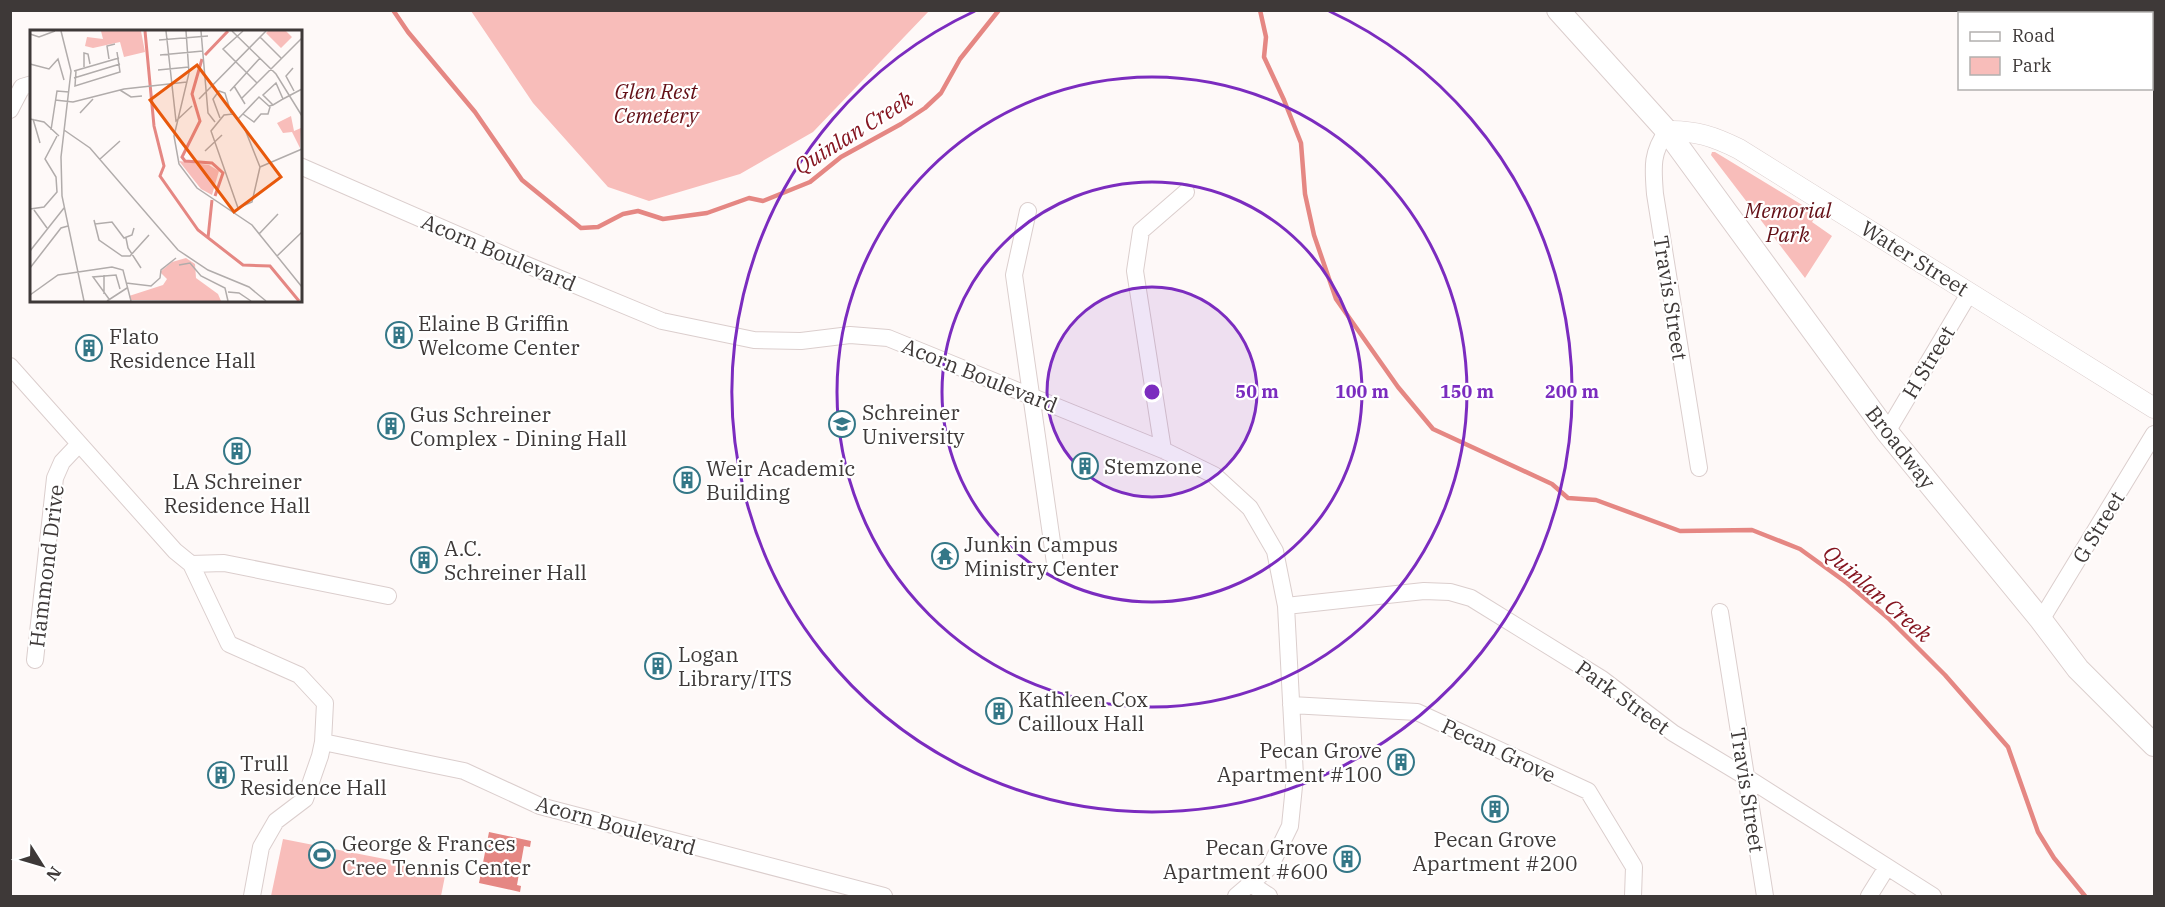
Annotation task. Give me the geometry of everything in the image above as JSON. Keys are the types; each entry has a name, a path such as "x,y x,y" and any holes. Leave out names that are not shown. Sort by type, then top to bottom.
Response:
{"main road":[{"name":"Broadway","path":"1558,10 1667,131 1887,432 2079,669 2154,745"}],"street":[{"path":"10,110 22,87 30,85"},
{"name":"Water Street","path":"1667,131 1685,130 1711,136 1739,149 2154,408"},
{"name":"Travis Street","path":"1667,131 1654,155 1655,194 1699,468"},
{"name":"Acorn Boulevard","path":"302,167 662,321 754,340 801,341 850,335 888,338 1163,450 1214,475 1250,508 1275,551 1286,606 1295,776 1290,826 1270,867 1236,897"},
{"path":"1163,450 1134,272 1142,231 1186,192"},
{"path":"1028,211 1014,275 1056,570"},
{"name":"H Street","path":"1887,432 1970,292"},
{"path":"10,366 175,550 191,564 229,644 299,675 325,703 320,756 305,799 276,821 261,847 252,897"},
{"name":"G Street","path":"2041,620 2154,434"},
{"name":"Hammond Drive","path":"35,660 55,478 62,462 80,444"},
{"path":"191,564 224,563 388,596"},
{"name":"Park Street","path":"1286,606 1411,591 1461,594 1494,610 1602,679 1673,733 1933,897"},
{"name":"Travis Street","path":"1720,612 1765,897"},
{"name":"Pecan Grove","path":"1291,705 1417,712 1588,791 1634,867 1633,897"},
{"name":"Acorn Boulevard","path":"322,742 464,771 540,806 884,897"},
{"path":"1869,897 1887,867"},
{"path":"1251,884 1269,897"}],"green space":[{"name":"Glen Rest Cemetery","path":"471,11 929,11 813,132 740,174 649,201 608,187 533,103"},
{"name":"Memorial Park","path":"1712,152 1817,214 1812,222 1832,236 1805,278 1711,155"},
{"name":"George & Frances Cree Tennis Center","path":"283,839 446,871 441,896 271,896"}],"shaded area":[{"path":"489,832 531,841 530,847 524,846 517,885 521,886 520,892 479,883"}],"waterway":[{"name":"Quinlan Creek","path":"393,10 408,32 475,112 522,180 581,228 598,227 623,214 638,211 663,219 707,213 749,198 763,201 810,182 841,157 925,108 941,93 960,59 999,10"},
{"name":"Quinlan Creek","path":"1260,10 1266,37 1264,57 1301,143 1305,194 1314,235 1336,299 1398,387 1433,429 1552,484 1568,498 1596,500 1680,531 1752,530 1800,549 1847,583 1888,618 1945,675 2008,747 2038,832 2054,858 2085,896"}],"place":[{"name":"Elaine B Griffin Welcome Center","path":"399,335"},
{"name":"Flato Residence Hall","path":"89,348"},
{"name":"Schreiner University","path":"842,424"},
{"name":"Gus Schreiner Complex - Dining Hall","path":"391,426"},
{"name":"LA Schreiner Residence Hall","path":"237,451"},
{"name":"Stemzone","path":"1085,466"},
{"name":"Weir Academic Building","path":"687,480"},
{"name":"Junkin Campus Ministry Center","path":"945,556"},
{"name":"A.C. Schreiner Hall","path":"424,560"},
{"name":"Logan Library/ITS","path":"658,666"},
{"name":"Kathleen Cox Cailloux Hall","path":"999,711"},
{"name":"Pecan Grove Apartment #100","path":"1401,762"},
{"name":"Trull Residence Hall","path":"221,775"},
{"name":"Pecan Grove Apartment #200","path":"1495,809"},
{"name":"George & Frances Cree Tennis Center","path":"322,855"},
{"name":"Pecan Grove Apartment #600","path":"1347,859"}]}
